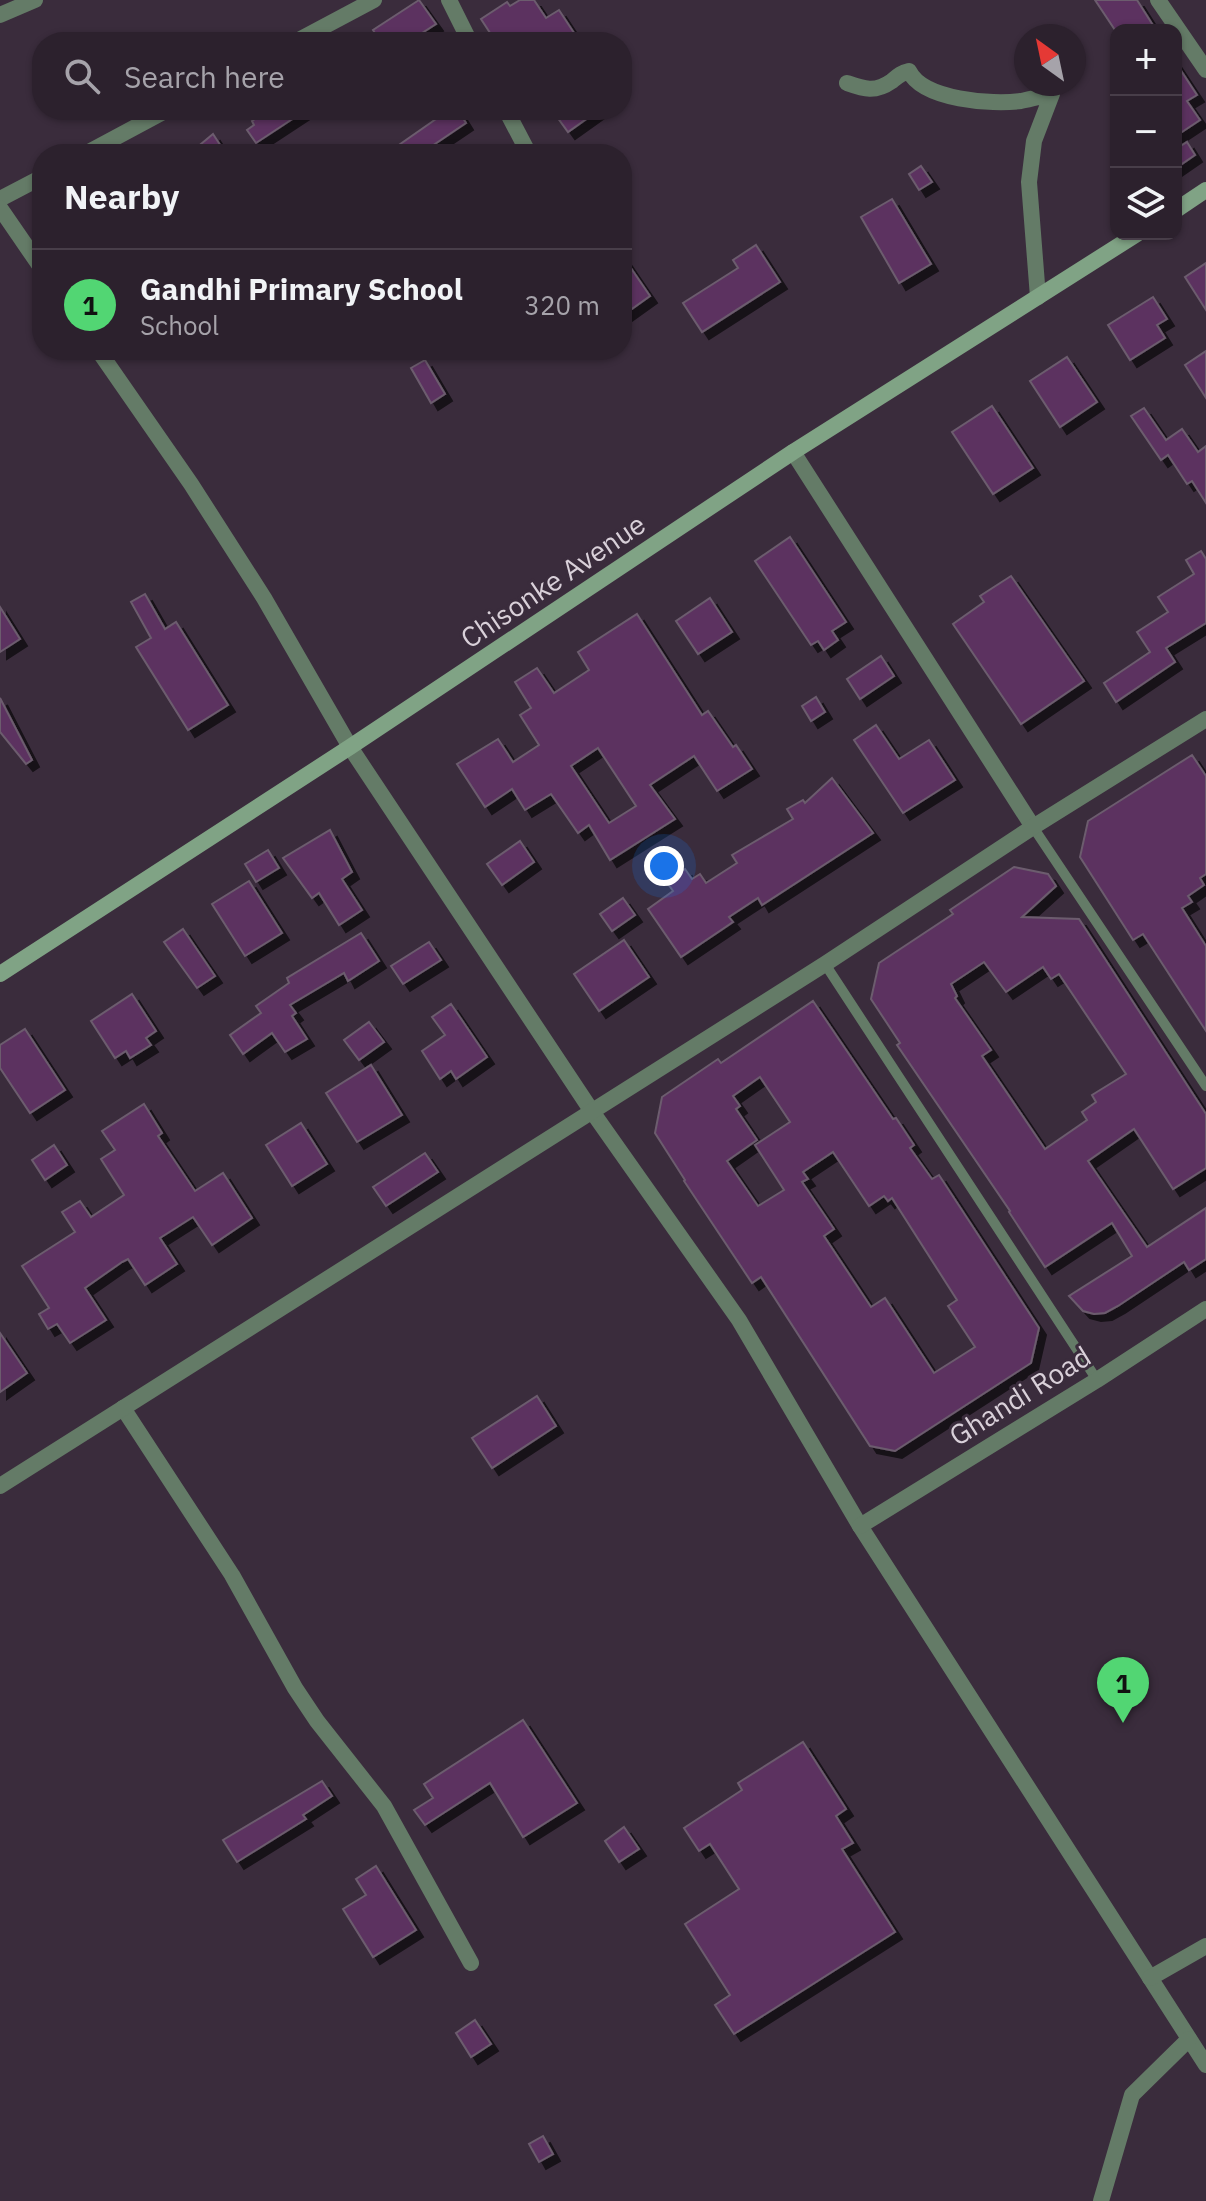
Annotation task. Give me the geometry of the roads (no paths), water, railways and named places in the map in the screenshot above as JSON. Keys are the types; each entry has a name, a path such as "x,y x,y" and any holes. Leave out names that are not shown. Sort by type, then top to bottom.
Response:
{"street":[{"path":"0,15 35,0"},
{"path":"314,32 374,0"},
{"path":"449,0 465,32"},
{"path":"1158,0 1206,70"},
{"path":"847,83 866,90 887,84 909,71 913,80 930,92 952,96 1018,101 1052,94 1034,141 1029,182 1038,297"},
{"path":"104,144 148,120"},
{"path":"511,120 524,144"},
{"path":"0,199 32,182"},
{"path":"1182,206 1206,190"},
{"path":"0,208 32,254"},
{"name":"Chisonke Avenue","path":"0,974 350,747 793,452 1128,240"},
{"path":"105,360 256,585 350,747 591,1110 739,1320 860,1526 1206,2065"},
{"path":"793,452 1033,827"},
{"path":"0,1486 1206,719"},
{"name":"Ghandi Road","path":"860,1526 1206,1309"},
{"path":"123,1408 232,1575 295,1688 384,1806 471,1963"},
{"path":"1150,1978 1206,1946"},
{"path":"1101,2201 1132,2095 1189,2039"}],"lane":[{"path":"1033,827 1206,1086"},
{"path":"825,964 1097,1380"}],"place":[{"name":"Gandhi Primary School","path":"1123,1723"}]}
